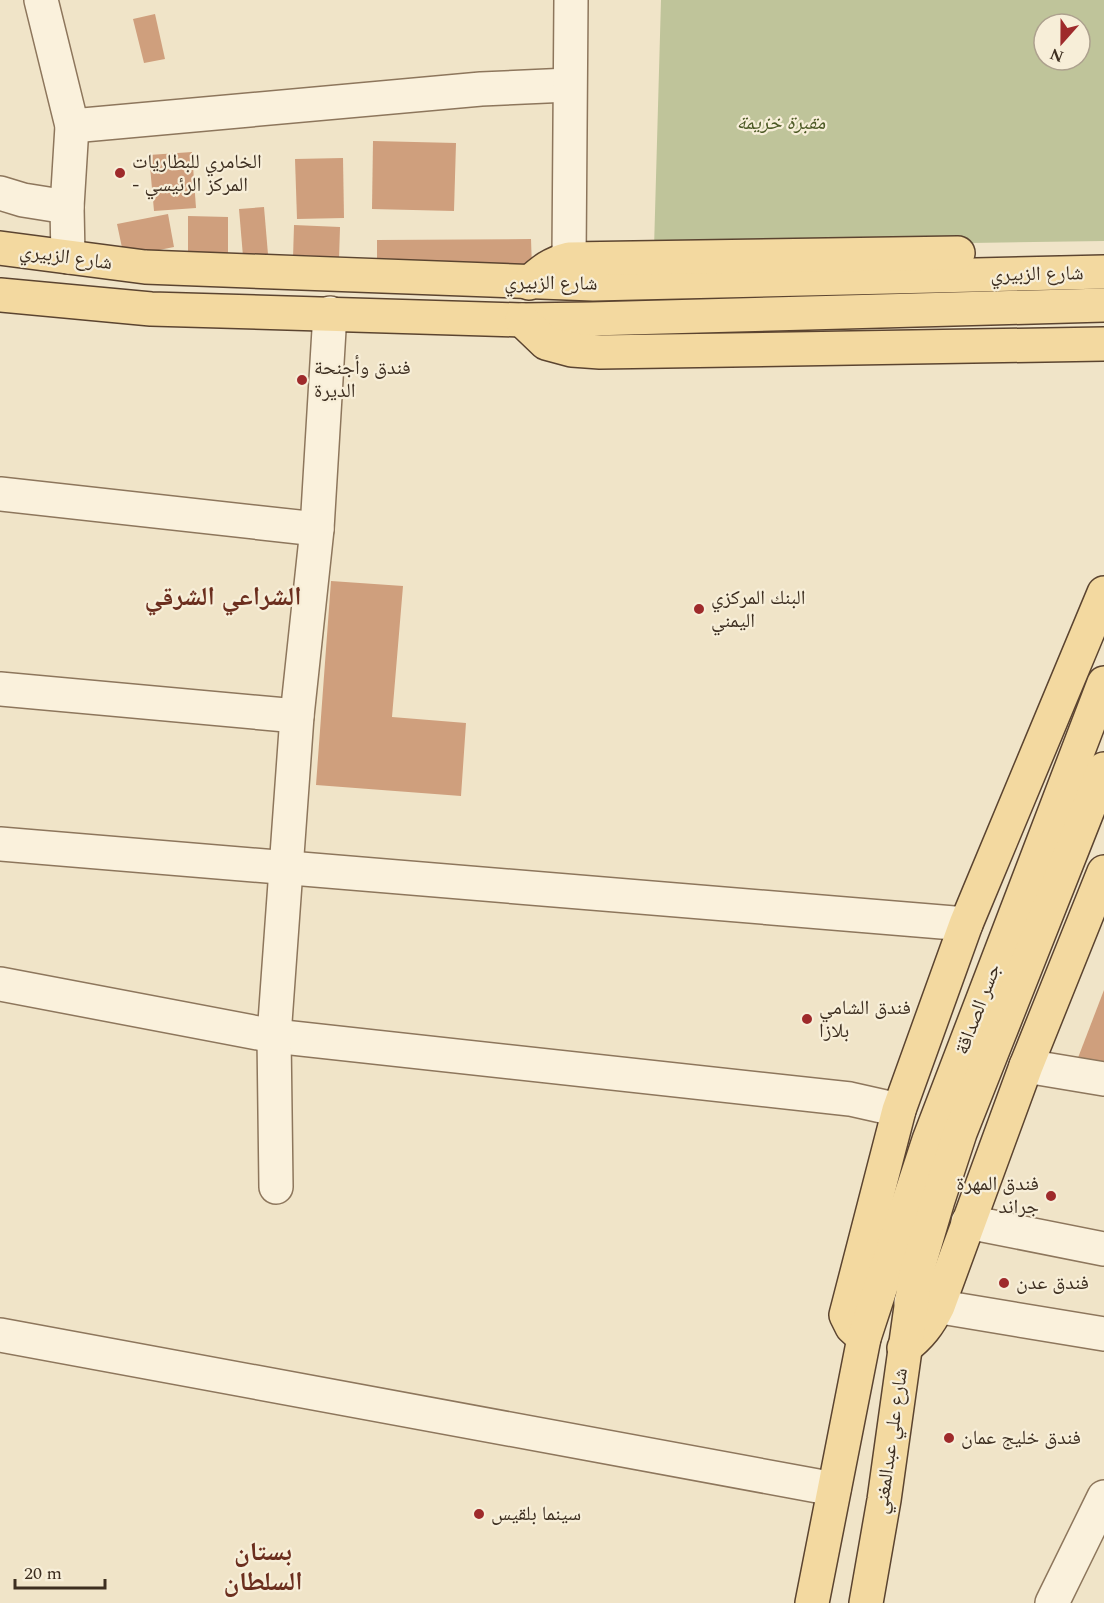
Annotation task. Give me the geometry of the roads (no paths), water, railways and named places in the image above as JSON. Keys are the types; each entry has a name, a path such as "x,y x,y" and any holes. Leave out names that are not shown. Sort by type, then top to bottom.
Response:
{"main road":[{"name":"شارع الزبيري","path":"0,248 145,267 529,283 592,284 1104,272"},
{"path":"529,283 550,265 569,259 1104,251"},
{"name":"شارع الزبيري","path":"0,295 151,309 522,320 1104,305"},
{"path":"522,320 546,343 572,350 600,352 1104,344"},
{"path":"864,1338 852,1327 846,1315 899,1110 966,924 1104,593"},
{"name":"جسر الصداقة","path":"812,1603 864,1338 929,1140 1104,683"},
{"name":"جسر الصداقة","path":"921,1295 938,1200 960,1132 1104,769"},
{"path":"921,1295 968,1222 1026,1066 1104,872"},
{"name":"شارع علي عبدالمغني","path":"866,1603 884,1500 904,1348 919,1337 930,1322 921,1295"}],"street":[{"path":"41,0 72,126 67,207 68,257"},
{"path":"569,259 571,0"},
{"path":"72,126 481,89 569,85"},
{"path":"0,192 23,200 67,207"},
{"path":"276,1187 274,1036 297,716 317,530 330,314"},
{"path":"0,494 317,530"},
{"path":"0,689 297,716"},
{"path":"0,844 966,924"},
{"path":"0,984 274,1036 850,1099 899,1110"},
{"path":"1026,1066 1104,1078"},
{"path":"968,1222 1104,1250"},
{"path":"921,1295 1104,1335"},
{"path":"0,1335 834,1490"},
{"path":"1052,1603 1104,1497"}],"place":[{"name":"الخامري للبطاريات - المركز الرئيسي","path":"120,173"},
{"name":"فندق وأجنحة الديرة","path":"302,380"},
{"name":"البنك المركزي اليمني","path":"699,609"},
{"name":"فندق الشامي بلازا","path":"807,1019"},
{"name":"فندق المهرة جراند","path":"1051,1196"},
{"name":"فندق عدن","path":"1004,1283"},
{"name":"فندق خليج عمان","path":"949,1438"},
{"name":"سينما بلقيس","path":"479,1514"}],"district":[{"name":"الشراعي الشرقي","path":"223,597"},
{"name":"بستان السلطان","path":"263,1567"}],"park label":[{"name":"مقبرة خزيمة","path":"781,123"}]}
